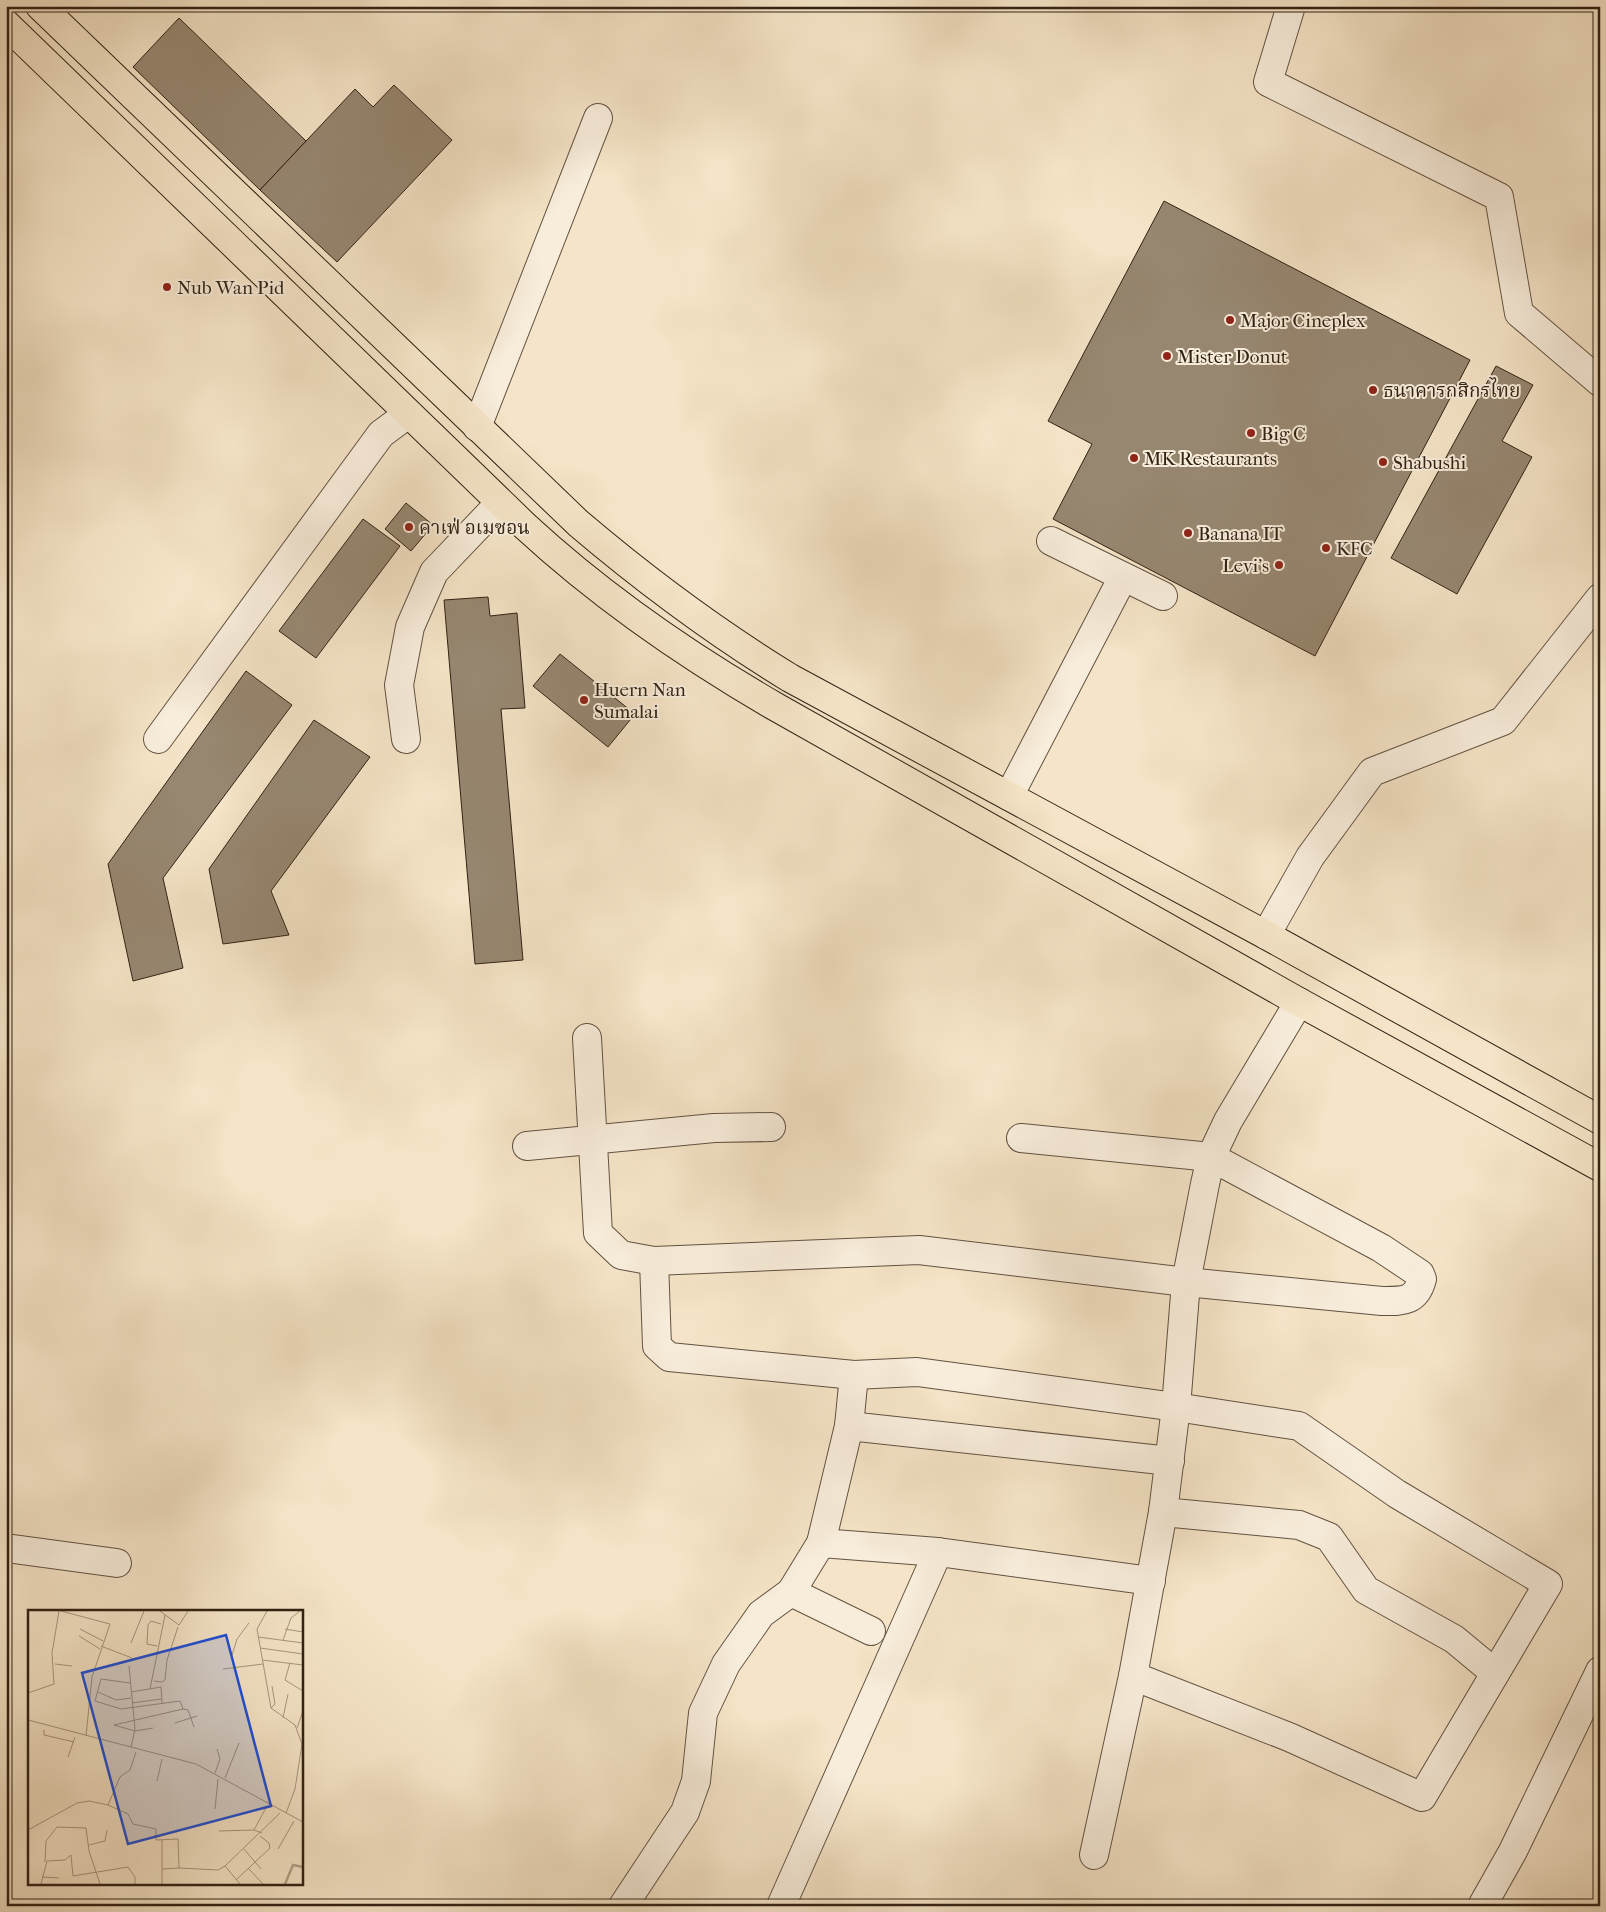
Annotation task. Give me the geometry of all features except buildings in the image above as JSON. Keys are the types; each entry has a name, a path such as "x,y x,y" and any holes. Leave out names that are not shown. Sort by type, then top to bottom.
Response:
{"main road":[{"path":"41,7 578,523 657,588 719,633 790,678 1266,935 1600,1120"},
{"path":"6,24 500,503 551,550 605,595 666,640 776,707 1299,1002 1600,1167"}],"street":[{"path":"1291,6 1268,82 1500,196 1519,313 1600,382"},
{"path":"477,426 598,118"},
{"path":"158,739 381,434 408,414"},
{"path":"406,739 399,685 410,627 434,572 500,503"},
{"path":"1051,541 1163,596"},
{"path":"1010,796 1123,577"},
{"path":"1266,935 1310,857 1372,772 1503,721 1600,598"},
{"path":"1094,1855 1132,1676 1163,1512 1176,1408 1186,1282 1204,1184 1211,1157 1228,1121 1299,1002"},
{"path":"587,1038 598,1232 620,1255 654,1261 919,1250 1186,1282 1382,1301 1405,1301 1420,1288 1422,1279 1420,1274 1381,1248 1211,1157 1021,1138"},
{"path":"527,1146 593,1138 714,1128 771,1127"},
{"path":"654,1261 656,1346 669,1357 854,1375 917,1372 1299,1426 1397,1494 1548,1584 1422,1798 1289,1737 1132,1676"},
{"path":"623,1906 685,1812 696,1781 703,1713 726,1664 761,1614 791,1592 820,1543 849,1426 854,1375"},
{"path":"849,1426 1170,1461"},
{"path":"1163,1512 1300,1525 1329,1537 1366,1590 1454,1639 1496,1673"},
{"path":"820,1543 938,1552 1151,1581"},
{"path":"6,1548 117,1563"},
{"path":"781,1906 938,1552"},
{"path":"791,1592 871,1630"},
{"path":"1482,1906 1513,1851 1600,1670"}],"place":[{"name":"Nub Wan Pid","path":"167,287"},
{"name":"Major Cineplex","path":"1230,320"},
{"name":"Mister Donut","path":"1167,356"},
{"name":"ธนาคารกสิกรไทย","path":"1373,390"},
{"name":"Big C","path":"1251,433"},
{"name":"MK Restaurants","path":"1134,458"},
{"name":"Shabushi","path":"1383,462"},
{"name":"คาเฟ่ อเมซอน","path":"409,527"},
{"name":"Banana IT","path":"1188,533"},
{"name":"KFC","path":"1326,548"},
{"name":"Levi's","path":"1279,565"},
{"name":"Huern Nan Sumalai","path":"584,700"}]}
